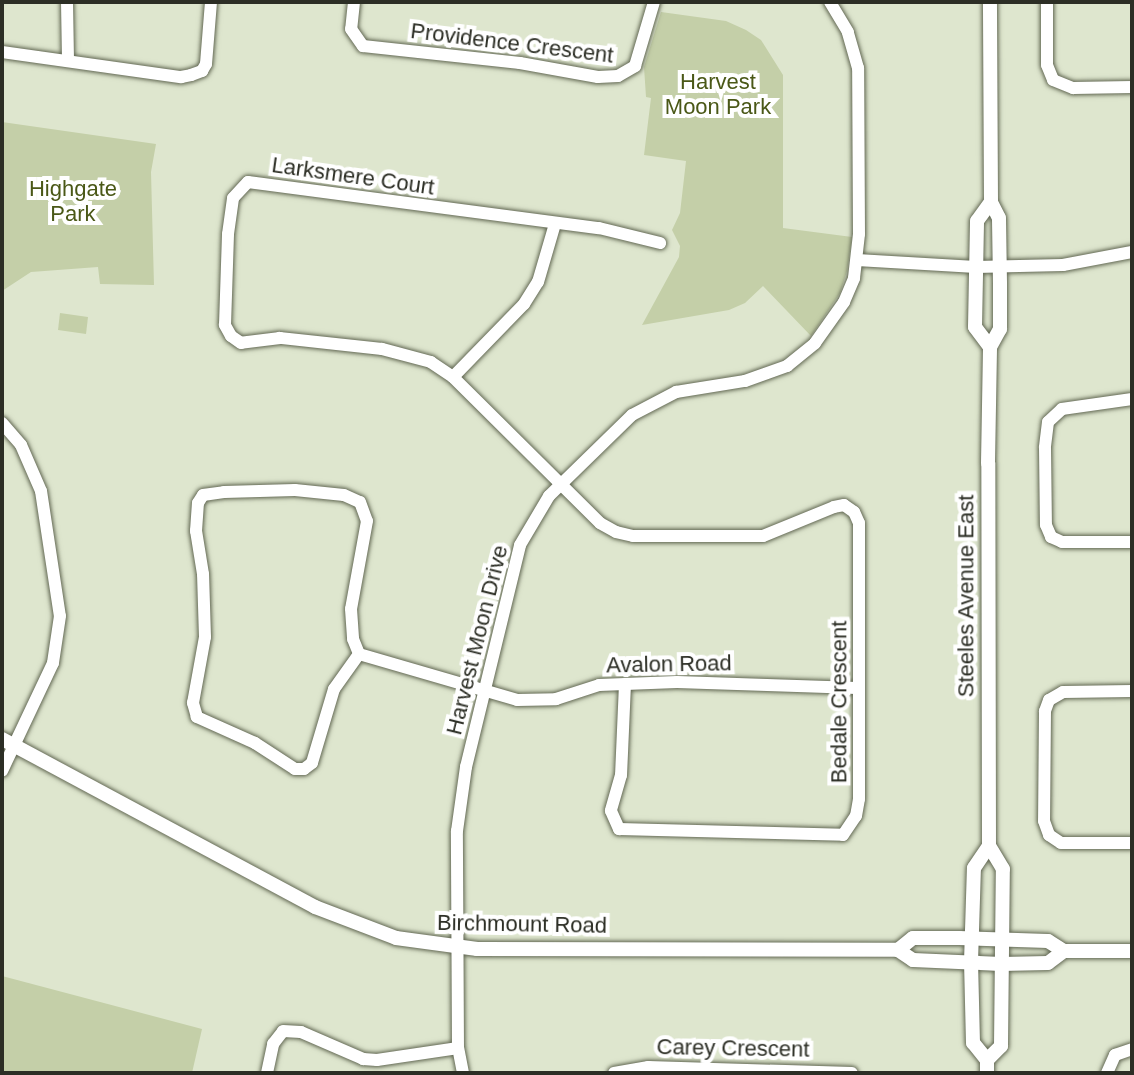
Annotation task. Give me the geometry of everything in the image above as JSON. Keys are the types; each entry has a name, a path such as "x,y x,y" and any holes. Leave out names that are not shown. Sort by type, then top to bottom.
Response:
{"main road":[{"name":"Steeles Avenue East","path":"989,846 974,868 971,962 973,1043 987,1066 1001,1046 1003,869 989,846 990,347 1000,329 999,218 991,202 990,2"},
{"name":"Steeles Avenue East","path":"990,347 975,327 977,221 991,202"},
{"name":"Birchmount Road","path":"9,742 343,920 396,938 458,948 898,950 913,960 1001,964 1048,963 1064,951"},
{"name":"Birchmount Road","path":"898,950 913,938 1048,941 1064,951 1132,951"}],"street":[{"path":"67,2 68,60"},
{"path":"2,52 181,77 202,71 209,52 211,2"},
{"name":"Providence Crescent","path":"354,2 351,29 363,46 520,63 598,77 618,76 635,66 654,2"},
{"name":"Harvest Moon Drive","path":"463,1073 458,1048 457,831 466,767 520,545 531,521 562,482 601,443 651,403 676,392 745,381 787,366 815,343 844,302 857,260 858,68 848,32 830,2"},
{"path":"1047,2 1047,65 1053,80 1073,88 1132,87"},
{"name":"Larksmere Court","path":"562,482 453,377 431,362 382,349 280,338 241,343 231,336 225,325 229,277 228,234 233,198 238,188 248,182 611,230 660,243"},
{"path":"453,377 524,304 538,282 555,224"},
{"path":"857,260 976,267 1063,265 1132,252"},
{"path":"1132,399 1062,409 1048,422 1045,448 1046,525 1051,537 1062,542 1132,542"},
{"path":"2,423 21,445 41,491 60,616 53,663 9,742 2,771"},
{"name":"Bedale Crescent","path":"562,482 600,523 633,536 763,536 844,505 854,512 859,523 856,816 850,829 833,837 619,829 611,811 621,775 625,684"},
{"path":"295,490 344,495 360,502 367,521 351,609 353,639 359,654 334,689 318,752 304,769 295,769 255,743 197,717 193,703 201,676 205,601 196,510 203,495 295,490"},
{"name":"Avalon Road","path":"359,654 486,691 537,701 599,685 677,682 857,688"},
{"path":"1132,691 1063,692 1049,700 1045,711 1044,821 1049,835 1061,843 1132,843"},
{"path":"267,1073 273,1044 283,1031 301,1032 363,1059 377,1060 458,1048"},
{"path":"1107,1073 1115,1055 1132,1049"},
{"name":"Carey Crescent","path":"614,1073 648,1067 852,1073"}],"green space":[{"name":"Harvest Moon Park","path":"661,12 726,21 746,30 761,40 783,75 783,228 852,237 840,293 811,336 763,286 745,303 729,310 642,325 679,257 680,246 672,230 680,213 686,161 644,155 651,98 646,97 644,67"},
{"name":"Highgate Park","path":"2,122 156,144 151,172 154,285 100,284 98,267 31,272 2,291"},
{"path":"60,313 88,317 86,334 58,330"},
{"path":"2,976 202,1029 192,1073 2,1073"}]}
